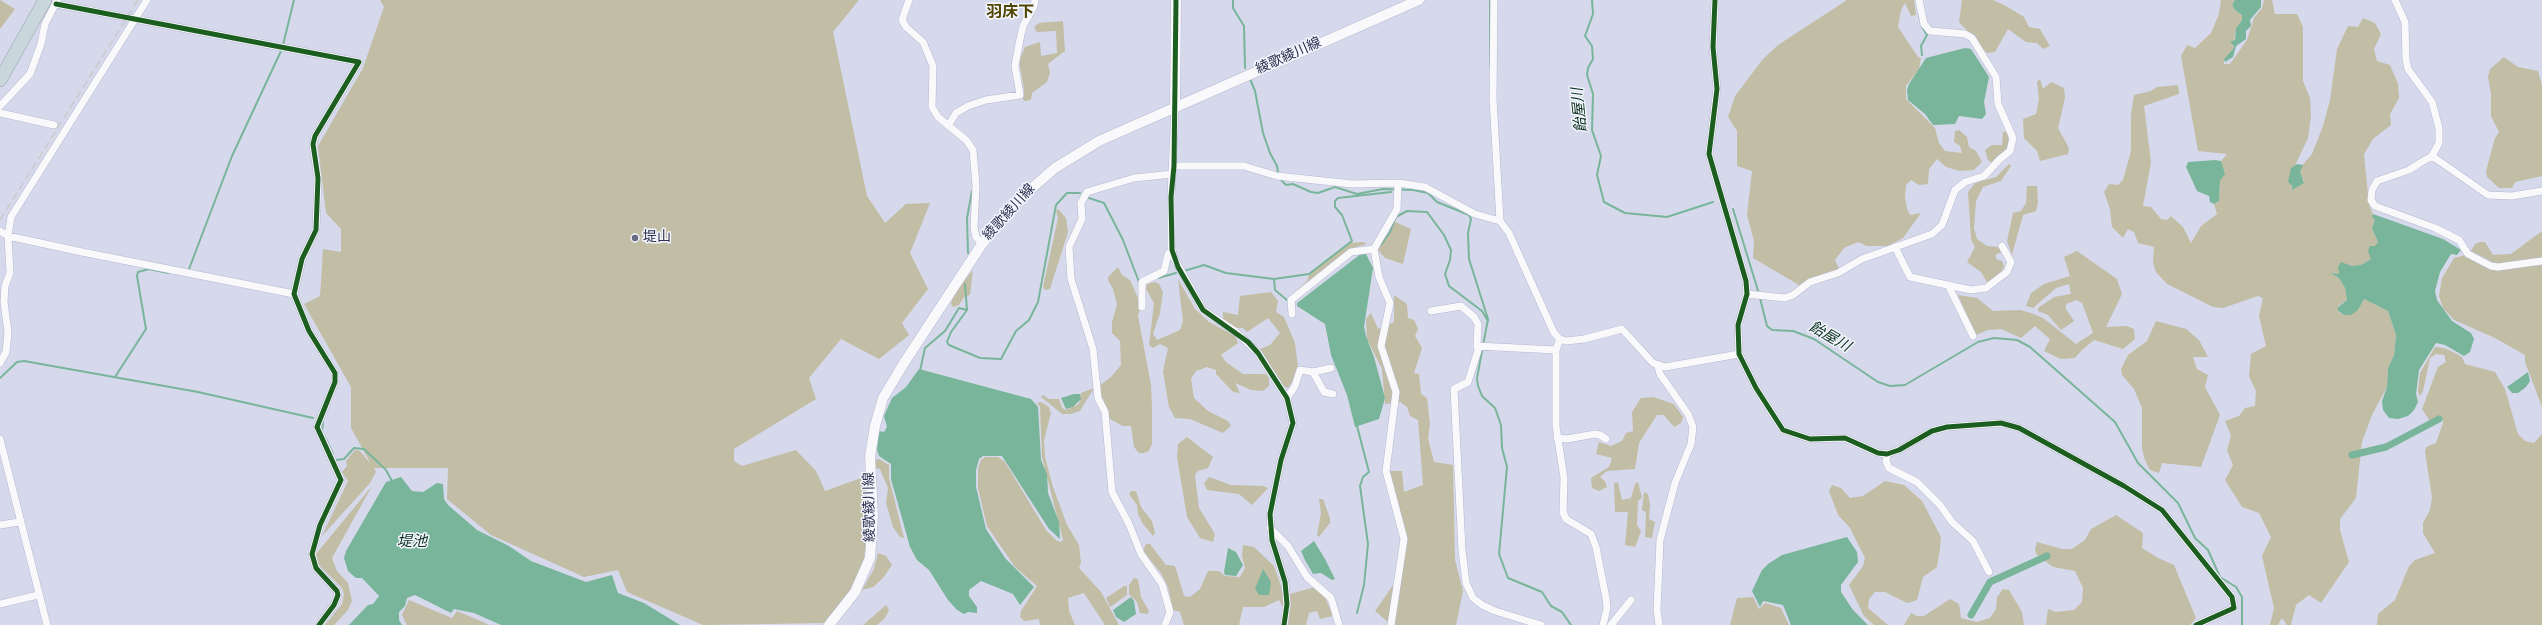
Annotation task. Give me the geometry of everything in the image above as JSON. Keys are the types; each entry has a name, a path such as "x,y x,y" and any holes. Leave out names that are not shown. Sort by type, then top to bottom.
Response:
{"highway":[{"path":"0,63 35,0"},
{"path":"0,80 53,1"}],"main road":[{"path":"1175,107 1176,0"},
{"name":"綾歌綾川線","path":"829,625 855,592 870,558 873,525 870,456 875,426 883,398 904,363 982,244 1017,201 1055,168 1099,141 1419,0"}],"street":[{"path":"0,363 6,352 8,332 4,302 5,286 10,273 8,236 11,217 148,0"},
{"path":"910,0 902,20 906,27 923,42 929,54 933,66 932,107 938,118 966,140 973,150 976,186 974,227 976,237 982,244"},
{"path":"948,126 956,113 968,106 986,100 1020,95 1015,66 1023,26 1034,6 1035,0"},
{"path":"1494,0 1492,54 1494,69 1495,166 1500,221 1509,233 1554,333 1560,339 1566,341 1584,339 1622,329 1658,366 1660,374 1688,414 1693,427 1691,444 1675,483 1660,540 1658,565 1659,625"},
{"path":"1715,0 1713,47 1717,89 1708,154 1751,294 1738,325 1739,354 1756,388 1783,430 1810,439 1845,438 1878,453 1887,454 1899,450 1932,431 1947,427 2001,423 2019,428 2069,455 2162,510 2232,597 2234,608 2196,625"},
{"path":"1751,294 1785,298 1793,295 1810,282 1838,273 1862,259 1932,234 1942,225 1955,190 1965,182 1984,176 2010,151 2014,138 1998,104 1996,77 1972,38 1965,34 1930,31 1924,24 1919,0"},
{"path":"2395,0 2405,22 2406,59 2408,69 2432,102 2438,128 2439,144 2432,156 2409,170 2377,181 2372,190 2371,200 2375,206 2435,228 2459,240 2468,254 2491,266 2498,267 2542,261"},
{"path":"0,106 30,74 41,44 45,24 53,1 135,21 359,62 315,136 313,144 318,178 316,230 302,259 294,294 309,331 335,373 335,382 317,427 341,480 320,525 312,554 316,568 337,591 338,595 334,605 319,625"},
{"path":"1175,107 1174,166 1171,197 1172,250 1178,267 1203,310 1248,342 1258,353 1287,398 1293,423 1281,460 1270,514 1270,528 1285,582 1287,604 1284,625"},
{"path":"0,113 54,125"},
{"path":"2432,156 2488,195 2512,196 2542,191"},
{"path":"1174,166 1244,166 1279,176 1352,184 1425,187 1475,214 1500,221"},
{"path":"1165,625 1170,612 1162,584 1141,554 1129,524 1112,492 1105,412 1098,398 1093,349 1071,279 1069,247 1082,219 1081,203 1083,196 1087,192 1134,178 1173,174"},
{"path":"1391,625 1404,539 1386,471 1396,392 1381,346 1390,303 1379,277 1374,249 1397,209 1398,187"},
{"path":"0,231 8,236 294,294"},
{"path":"1895,247 1910,278 1949,287 1971,290 1986,288 2007,272 2011,262 2002,246"},
{"path":"1292,314 1291,300 1351,252 1374,249"},
{"path":"1142,306 1142,283 1164,271 1168,254 1172,250"},
{"path":"1949,287 1973,336"},
{"path":"1431,311 1461,306 1474,317 1478,324 1475,340 1477,346 1556,350"},
{"path":"1560,339 1556,350 1557,438 1564,478 1563,512 1566,519 1592,534 1606,598 1605,624"},
{"path":"1481,347 1468,382 1454,389 1464,573 1473,598 1488,608 1514,621 1541,625"},
{"path":"1658,366 1673,366 1739,354"},
{"path":"1287,398 1295,386 1300,370 1313,372 1331,368"},
{"path":"1313,372 1324,392 1333,394"},
{"path":"1557,438 1567,439 1595,434 1606,439"},
{"path":"0,439 19,522 47,625"},
{"path":"1887,454 1886,461 1889,468 1917,482 1940,505 1952,522 1973,541 1989,572"},
{"path":"0,525 19,522"},
{"path":"1270,528 1288,546 1307,576 1331,598 1339,625"},
{"path":"0,604 38,595"},
{"path":"1605,624 1631,600"}],"shaded area":[{"path":"0,0 15,9 0,29"},
{"path":"380,0 859,0 833,32 867,196 885,223 906,204 930,203 910,253 928,289 902,323 909,335 879,359 841,339 809,378 816,399 734,449 734,461 742,466 796,450 816,471 825,491 864,477 867,495 867,534 863,567 856,583 825,623 703,625 627,592 618,570 584,577 491,535 447,499 448,468 374,468 376,472 370,483 322,536 348,481 342,472 347,466 346,461 355,450 360,451 371,464 351,428 351,387 304,304 320,296 323,249 341,252 341,229 326,213 318,146 363,68 384,7"},
{"path":"1847,0 1914,0 1916,15 1911,16 1905,3 1901,10 1898,27 1918,57 1921,58 1919,69 1906,86 1906,99 1935,128 1939,143 1945,151 1962,153 1960,146 1954,142 1955,131 1959,130 1967,137 1969,147 1976,151 1982,162 1974,170 1960,171 1946,167 1937,159 1929,169 1928,184 1919,185 1911,180 1906,185 1905,197 1907,209 1910,215 1921,213 1903,238 1888,246 1867,246 1858,242 1844,248 1835,260 1839,269 1799,285 1753,258 1754,241 1747,215 1752,171 1737,166 1737,131 1728,117 1735,96 1763,59 1778,45"},
{"path":"1962,0 1993,0 2006,6 2024,17 2029,27 2040,29 2050,46 2043,49 2037,43 2026,42 2008,29 1995,52 1987,53 1959,22"},
{"path":"2221,0 2235,0 2232,5 2235,10 2242,15 2242,20 2236,28 2233,49 2224,59 2224,64 2230,64 2247,40 2254,18 2262,8 2264,0 2272,0 2275,14 2297,14 2303,27 2303,81 2310,98 2311,116 2308,138 2290,176 2292,190 2304,180 2301,177 2300,168 2312,154 2323,126 2330,100 2337,49 2348,26 2358,27 2363,18 2375,23 2381,34 2374,49 2377,61 2390,65 2398,84 2399,98 2390,114 2391,125 2373,139 2364,154 2369,205 2373,214 2372,217 2375,220 2372,228 2378,242 2371,259 2361,265 2352,266 2341,263 2339,274 2332,273 2339,278 2345,288 2347,300 2338,306 2338,312 2344,315 2358,310 2364,299 2388,311 2396,335 2394,355 2388,368 2387,387 2372,415 2362,442 2356,498 2340,519 2340,530 2349,562 2321,603 2309,595 2296,605 2291,625 2287,625 2282,618 2278,625 2270,625 2274,608 2262,556 2271,537 2259,513 2242,507 2225,480 2233,465 2227,450 2231,436 2225,421 2239,416 2245,408 2255,406 2256,391 2249,376 2251,354 2266,346 2259,316 2263,298 2258,296 2223,308 2213,307 2167,284 2156,272 2153,263 2154,247 2138,243 2134,232 2128,229 2123,238 2112,227 2110,209 2104,192 2109,184 2118,185 2123,180 2131,151 2131,114 2134,95 2151,91 2157,87 2178,85 2179,94 2144,106 2151,162 2143,206 2151,207 2161,219 2167,220 2171,216 2183,227 2191,243 2201,226 2217,214 2214,204 2219,201 2221,161 2227,154 2198,151 2181,56 2187,45 2195,48 2211,33 2219,14"},
{"path":"1063,21 1065,51 1048,64 1050,73 1047,82 1032,93 1031,100 1024,101 1024,89 1019,61 1025,47 1040,42 1041,56 1057,53 1056,31 1037,32 1034,27 1039,23"},
{"path":"2504,57 2518,67 2538,71 2542,85 2542,176 2515,182 2512,188 2499,188 2487,177 2486,171 2495,138 2499,132 2491,116 2491,94 2488,77 2490,69"},
{"path":"2040,79 2043,89 2051,82 2064,88 2065,98 2058,128 2069,148 2068,154 2040,161 2037,151 2024,138 2023,119 2036,114 2039,99 2037,82"},
{"path":"2008,131 2009,150 1992,163 1988,160 1985,150 1992,145 2002,145 2003,132"},
{"path":"2009,164 2011,166 2001,181 1983,187 1976,201 1974,228 1977,239 1987,246 1999,247 2003,252 1996,254 1996,259 2002,261 2004,266 2000,275 1987,282 1981,272 1967,262 1975,247 1971,239 1968,192 1975,183 1996,177"},
{"path":"2027,186 2037,186 2038,203 2036,211 2023,215 2012,255 2007,241 2013,213 2021,211 2026,203"},
{"path":"1058,209 1066,218 1068,232 1050,289 1045,290 1043,287 1058,218 1056,211"},
{"path":"1393,221 1411,229 1403,264 1385,258 1378,250 1390,231"},
{"path":"2542,231 2542,259 2498,265 2471,251 2475,244 2485,242 2493,255 2511,254"},
{"path":"1363,242 1367,244 1349,249 1293,293 1307,281 1310,273 1349,243"},
{"path":"2077,251 2117,279 2122,294 2106,327 2127,326 2134,329 2135,339 2123,349 2094,340 2075,358 2061,359 2044,351 2050,339 2035,326 2021,338 2001,329 1988,330 1976,335 1958,295 1977,298 1993,311 2020,310 2031,313 2043,318 2076,344 2093,333 2082,303 2077,300 2066,304 2066,309 2074,321 2061,330 2048,315 2038,311 2038,308 2054,297 2071,294 2069,284 2056,288 2033,308 2026,306 2031,293 2044,284 2070,276 2064,257"},
{"path":"2466,255 2490,269 2542,263 2542,407 2525,362 2525,355 2495,338 2454,320 2443,308 2439,296 2442,278 2454,258"},
{"path":"1118,267 1122,275 1130,280 1141,305 1138,316 1151,385 1152,408 1152,444 1149,451 1144,453 1139,453 1134,447 1131,426 1123,426 1110,419 1101,398 1099,386 1111,377 1121,365 1120,341 1112,333 1112,322 1117,305 1113,289 1108,280 1108,277"},
{"path":"973,270 970,295 964,297 959,305 953,307 951,304 954,294"},
{"path":"1178,279 1195,309 1209,322 1235,336 1238,343 1221,355 1226,362 1243,374 1266,374 1269,379 1269,386 1263,391 1251,390 1235,383 1240,393 1233,392 1216,374 1216,370 1207,367 1196,371 1191,379 1194,398 1208,411 1228,421 1231,426 1223,433 1190,419 1175,418 1169,407 1163,371 1168,348 1160,344 1153,348 1149,345 1154,303 1146,289 1147,284 1155,282 1159,284 1163,292 1160,313 1153,334 1157,340 1180,330 1183,321"},
{"path":"1271,292 1278,301 1276,312 1284,317 1295,343 1298,367 1294,379 1288,388 1282,385 1260,349 1270,345 1280,333 1268,318 1247,332 1243,328 1235,328 1223,318 1223,312 1238,315 1240,296"},
{"path":"1394,295 1407,304 1408,318 1414,320 1418,329 1415,336 1422,348 1414,373 1419,374 1421,394 1427,398 1430,424 1428,438 1434,462 1453,465 1455,560 1463,591 1456,625 1391,625 1375,611 1398,578 1401,544 1392,500 1389,471 1402,471 1404,492 1423,485 1418,420 1410,416 1407,407 1400,402 1385,404 1382,369 1367,339 1366,319 1371,313 1378,329 1394,322"},
{"path":"2156,321 2186,329 2199,340 2208,357 2193,357 2197,369 2208,375 2205,387 2220,415 2201,467 2162,463 2159,473 2150,470 2145,460 2142,449 2142,408 2134,389 2122,375 2121,369 2128,355 2147,341"},
{"path":"2435,347 2444,348 2455,353 2462,357 2465,364 2495,372 2505,389 2518,434 2525,441 2534,443 2542,434 2542,625 2377,625 2378,614 2395,600 2409,566 2415,560 2435,553 2423,533 2423,523 2430,510 2432,497 2425,452 2426,447 2436,443 2443,419 2438,416 2430,421 2422,409 2438,367 2446,362 2444,355 2436,354 2430,358 2423,391 2420,396 2418,391 2420,373"},
{"path":"1094,388 1080,411 1071,414 1062,414 1041,397 1043,395 1049,399 1059,399 1062,408 1066,410 1079,404 1081,393"},
{"path":"1653,397 1674,404 1683,417 1681,423 1674,427 1664,415 1657,415 1639,443 1635,469 1607,471 1600,477 1605,481 1607,487 1599,491 1592,488 1591,478 1609,467 1612,458 1596,454 1599,442 1611,446 1622,441 1626,433 1633,431 1632,412 1641,398"},
{"path":"1041,402 1049,407 1051,413 1044,440 1045,457 1053,487 1067,525 1079,545 1081,563 1079,568 1101,592 1119,625 1105,625 1084,593 1068,598 1069,611 1075,625 1040,625 1039,619 1024,621 1020,617 1021,611 1037,586 1015,567 987,526 978,488 978,468 981,460 985,457 998,457 1005,462 1046,530 1056,540 1060,542 1063,540 1042,457 1040,407 1037,403"},
{"path":"1187,437 1213,457 1208,468 1198,471 1195,475 1199,508 1215,534 1213,542 1200,538 1187,517 1177,457 1178,444"},
{"path":"879,459 889,465 889,478 904,538 900,537 893,527 886,503 888,488 880,469 875,468 875,460"},
{"path":"1209,477 1231,485 1263,486 1268,488 1252,505 1239,494 1207,490 1204,483"},
{"path":"1885,481 1904,485 1922,501 1941,537 1937,567 1923,577 1917,600 1907,603 1885,592 1875,592 1869,599 1868,608 1888,625 1874,625 1864,616 1849,585 1863,566 1865,558 1850,528 1838,515 1829,491 1832,485 1841,488 1850,498 1863,496"},
{"path":"1618,482 1622,500 1631,498 1635,484 1638,482 1642,498 1638,501 1637,525 1641,531 1635,547 1625,545 1628,512 1615,512 1614,483"},
{"path":"372,486 332,558 337,571 348,583 352,601 348,610 334,625 325,625 342,604 344,594 342,588 319,565 316,554"},
{"path":"1131,491 1136,491 1141,507 1152,521 1155,533 1153,536 1143,524 1138,514 1137,505 1129,494"},
{"path":"1644,492 1648,494 1650,504 1649,519 1655,522 1652,538 1645,537 1646,512 1642,510"},
{"path":"1319,499 1323,499 1330,518 1330,523 1319,537 1317,535 1321,513"},
{"path":"2116,515 2143,533 2142,548 2158,558 2174,565 2196,618 2190,625 2046,625 2048,609 2056,612 2074,610 2082,602 2083,588 2075,571 2053,567 2037,555 2035,550 2037,542 2062,549 2072,549 2085,540 2091,529"},
{"path":"1146,544 1150,544 1166,565 1175,566 1184,596 1190,597 1200,589 1208,571 1219,571 1225,576 1240,577 1245,568 1242,556 1243,545 1254,547 1274,566 1283,592 1284,609 1279,600 1264,607 1243,607 1239,625 1184,625 1180,612 1173,610 1168,587 1161,573 1143,551"},
{"path":"878,553 886,556 892,565 883,578 873,587 862,590 874,569"},
{"path":"1134,578 1138,579 1141,597 1149,611 1148,614 1140,613 1137,602 1129,594 1129,585"},
{"path":"1124,586 1127,586 1127,595 1110,607 1106,598"},
{"path":"1315,587 1324,595 1333,616 1320,619 1317,611 1309,613 1306,625 1288,625 1290,594"},
{"path":"2003,589 2009,590 2022,612 2024,625 1904,625 1911,613 1917,616 1924,616 1950,599 1959,604 1961,618 1977,622 1990,618 1996,609 1997,597"},
{"path":"1753,597 1759,609 1765,603 1781,608 1789,625 1730,625 1737,598"},
{"path":"409,600 452,618 457,611 490,625 407,625 402,615"},
{"path":"886,605 889,610 885,618 877,625 863,625"}],"water":[{"path":"2235,0 2261,0 2261,7 2250,20 2251,26 2246,31 2246,39 2236,46 2233,57 2225,62 2224,59 2234,46 2230,42 2235,40 2236,28 2242,20 2242,15 2235,10 2232,5"},
{"path":"1965,48 1971,49 1989,77 1984,102 1986,114 1982,119 1959,116 1955,124 1933,125 1925,114 1908,100 1907,90 1909,84 1926,58"},
{"path":"2221,161 2225,174 2220,181 2219,201 2214,204 2210,202 2209,196 2197,191 2186,167 2188,162"},
{"path":"2297,164 2303,165 2300,172 2304,183 2292,190 2292,186 2288,182 2291,168"},
{"path":"2373,214 2443,239 2461,250 2457,255 2451,254 2440,272 2435,291 2437,300 2452,321 2471,333 2474,339 2470,352 2464,356 2445,345 2436,343 2419,370 2416,394 2418,402 2414,410 2408,416 2398,419 2389,418 2383,410 2382,401 2387,387 2388,368 2394,355 2396,335 2388,311 2364,299 2358,310 2351,315 2344,315 2338,311 2338,307 2347,300 2345,288 2339,278 2331,273 2339,274 2338,267 2341,262 2352,266 2361,265 2371,259 2368,251 2370,246 2375,246 2378,242 2372,228 2375,220 2372,217"},
{"path":"1362,253 1366,254 1373,268 1364,327 1385,398 1379,419 1355,427 1347,395 1331,355 1325,324 1297,306 1297,303"},
{"path":"919,369 1031,399 1038,407 1041,460 1047,474 1048,493 1059,522 1060,539 1049,529 1002,456 983,456 979,459 976,470 976,487 986,529 1005,558 1034,587 1020,605 1013,594 981,581 969,590 969,596 977,607 977,613 968,612 964,614 957,610 948,600 929,570 917,560 910,547 891,479 891,464 879,456 877,450 879,431 884,432 887,427 884,416 892,398 906,387"},
{"path":"2528,372 2530,381 2526,387 2518,393 2512,393 2507,387"},
{"path":"1074,394 1080,394 1081,399 1073,407 1066,409 1061,398"},
{"name":"堤池","path":"401,477 412,491 423,492 437,483 443,484 444,499 448,505 477,530 509,546 531,561 586,582 612,575 618,593 644,603 680,625 501,625 474,613 454,609 451,613 415,595 407,598 405,606 399,612 399,620 402,625 349,625 368,605 373,604 379,596 362,578 356,578 348,571 344,558 346,551 386,482"},
{"path":"1847,537 1857,552 1858,562 1841,585 1841,592 1853,610 1868,625 1791,625 1783,605 1763,601 1760,607 1752,591 1762,570 1768,564 1782,555"},
{"path":"1314,541 1335,579 1332,580 1321,573 1313,574 1305,560 1301,551"},
{"path":"1228,548 1236,552 1243,565 1236,576 1225,575 1224,572"},
{"path":"1263,569 1271,582 1269,595 1259,595 1255,589"},
{"path":"1131,597 1134,601 1136,614 1124,622 1116,617 1113,610"}],"waterway":[{"path":"283,45 294,0"},
{"path":"1233,0 1233,8 1244,26 1245,68"},
{"path":"1490,0 1490,65"},
{"name":"飴屋川","path":"1592,0 1593,14 1585,36 1592,46 1593,59 1588,68 1587,75 1593,94 1592,130 1601,156 1597,175 1604,202 1625,213 1667,217 1713,202"},
{"path":"1919,16 1921,23"},
{"path":"1922,27 1927,35 1921,46 1922,55"},
{"path":"189,269 232,156 281,51"},
{"path":"1250,79 1255,91 1263,133 1270,153 1277,166 1279,178 1286,185 1293,184 1311,192 1318,193 1335,187 1357,194 1383,189 1413,190 1428,193 1437,202 1469,215 1471,219 1468,233 1469,259 1488,319 1477,378 1478,386 1482,396 1495,408 1501,425 1502,448 1507,467 1499,554 1508,578 1542,592 1551,606 1562,612 1571,625"},
{"path":"1490,83 1490,100"},
{"path":"968,253 967,218 972,191"},
{"path":"1184,271 1204,265 1226,273 1274,279 1309,274 1352,241 1342,215 1335,207 1335,201 1338,198 1391,192"},
{"path":"965,284 967,310 951,332 947,342 949,345 980,358 1001,359 1016,331 1029,320 1038,302 1056,205 1067,193 1080,193"},
{"path":"1086,197 1104,203 1123,240 1139,282"},
{"name":"飴屋川","path":"1733,209 1759,294"},
{"path":"1381,245 1390,232 1396,217 1407,211 1427,212 1444,235 1451,250 1450,260 1445,274 1449,286 1482,311 1488,321"},
{"path":"115,377 146,329 137,276 138,272 149,269 168,273"},
{"path":"1158,278 1176,273"},
{"path":"1274,279 1275,290 1288,301"},
{"path":"1760,298 1767,326 1772,330 1793,331 1814,339 1878,382 1890,386 1905,385 1978,342 1994,338 2017,340 2030,347 2115,422 2138,463 2178,503 2195,538 2208,550 2220,577 2236,587 2242,597 2242,625"},
{"path":"920,371 925,348 945,331 959,308 967,310"},
{"path":"0,378 17,362 24,361 198,392 313,418"},
{"path":"2352,455 2386,447 2439,419"},
{"path":"322,431 323,422"},
{"path":"1357,426 1369,472 1363,477 1360,486 1368,544 1364,585 1357,613"},
{"path":"325,437 333,454"},
{"path":"336,460 344,459 354,448 364,449 386,470 392,481"},
{"path":"1971,615 1990,582 2047,556"}],"railway":[{"path":"0,220 138,0"}],"cycle path":[{"path":"1176,0 1174,166 1171,197 1172,250 1178,267 1203,310 1248,342 1258,353 1287,398 1293,423 1281,460 1270,514 1272,540 1285,582 1287,604 1284,625"},
{"path":"1715,0 1713,47 1717,89 1709,154 1746,281 1747,294 1738,325 1739,354 1756,388 1783,430 1810,439 1845,438 1878,453 1887,454 1899,450 1932,431 1947,427 2001,423 2019,428 2124,486 2162,510 2232,597 2234,608 2196,625"},
{"path":"56,4 359,62 315,136 313,144 318,178 316,230 302,259 294,294 309,331 335,373 335,382 317,427 341,480 320,525 312,554 316,568 337,591 338,595 334,605 319,625"}],"place":[{"name":"堤山","path":"635,238"}],"district":[{"name":"羽床下","path":"1010,14"}]}
